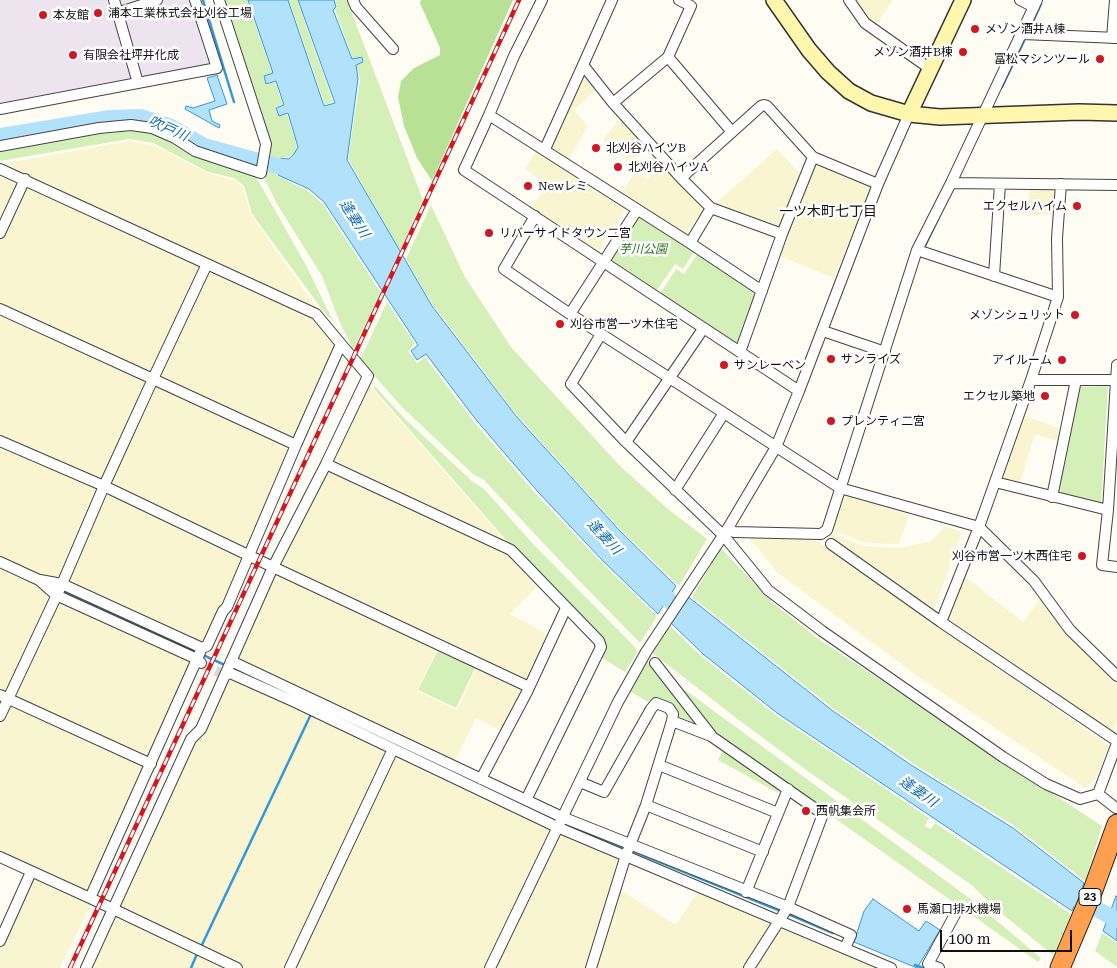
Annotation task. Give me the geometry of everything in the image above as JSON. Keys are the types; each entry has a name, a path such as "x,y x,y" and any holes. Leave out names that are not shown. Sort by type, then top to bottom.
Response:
{"highway":[{"name":"23","path":"1060,968 1093,890 1116,816"},
{"name":"23","path":"1073,968 1117,861"}],"street":[{"path":"114,0 138,83"},
{"path":"118,13 157,0"},
{"path":"0,109 217,68 195,0"},
{"path":"0,146 99,128 131,125 152,128 175,138 195,151 261,173 266,154 266,144 220,0"},
{"path":"353,0 356,7 393,49"},
{"path":"542,0 514,56 464,170 799,391"},
{"path":"544,149 612,0"},
{"path":"613,102 668,57 693,3 679,0"},
{"path":"774,0 809,50 828,72 849,92 871,104 909,114 940,117 1079,112 1117,113"},
{"path":"849,0 865,24 929,68"},
{"path":"490,968 602,733 646,652 726,532 776,447 823,331 878,184 929,68 963,0"},
{"path":"726,532 820,534 827,530 917,250 1023,34 1036,3 1020,0"},
{"path":"1023,34 1114,38 1115,0"},
{"path":"668,57 732,132"},
{"path":"583,65 613,102 681,178 711,208 782,234"},
{"path":"681,178 761,106 767,106 813,157 878,184"},
{"path":"489,115 762,291"},
{"path":"740,352 782,234 813,157"},
{"path":"0,169 316,314 368,376 326,464 273,567 201,729 191,739 86,968"},
{"path":"0,233 25,179"},
{"path":"951,183 1117,185"},
{"path":"994,276 1000,184"},
{"path":"941,622 979,527 1058,297 1057,238 1060,184"},
{"path":"690,243 711,208"},
{"path":"570,314 637,210"},
{"path":"535,216 504,269 570,314 840,488 979,527 1034,580 1070,630 1117,676"},
{"path":"917,250 1058,297"},
{"path":"0,716 4,696 62,584 104,486 207,264"},
{"path":"0,309 296,444"},
{"path":"626,442 703,329"},
{"path":"823,331 885,352"},
{"path":"602,334 571,384 675,490 726,532 768,590 822,631 1003,757 1052,788 1080,799 1098,794"},
{"path":"202,648 207,646 227,607 296,444 341,344"},
{"path":"1117,365 1108,510 1102,565 1117,567"},
{"path":"1031,380 1117,380"},
{"path":"1052,497 1076,380"},
{"path":"675,490 724,413"},
{"path":"0,441 104,486 529,687"},
{"path":"326,464 510,550 599,641 600,647 526,800"},
{"path":"995,482 1108,510"},
{"path":"832,544 941,622 1117,742 1098,794"},
{"path":"0,562 39,580 56,594 200,661"},
{"path":"39,580 62,584 202,648"},
{"path":"481,779 529,687 566,608"},
{"path":"90,898 200,661 202,648"},
{"path":"231,661 562,817 746,892 788,907 851,935 845,948"},
{"path":"655,663 711,736"},
{"path":"225,675 230,673 557,827 892,968"},
{"path":"4,696 151,764"},
{"path":"580,782 604,792 651,709 656,703 669,708 673,714 672,720 659,765 646,805 626,855 591,968"},
{"path":"672,720 711,736 824,814 788,907 749,968"},
{"path":"290,968 393,749"},
{"path":"659,765 778,813"},
{"path":"746,892 788,789"},
{"path":"1098,794 1116,816"},
{"path":"646,805 763,852"},
{"path":"0,857 236,968"},
{"path":"0,941 31,872"},
{"path":"1052,968 1065,942 1090,880"},
{"path":"939,968 927,966 958,908"}],"shaded area":[{"path":"0,0 191,0 213,65 131,78 0,103"},
{"path":"855,0 893,0 876,24 868,20"},
{"path":"581,71 596,90 574,110 588,126 569,159 547,146"},
{"path":"620,118 645,147 631,164 603,140"},
{"path":"129,141 153,145 208,173 233,180 242,186 251,215 321,314 0,164"},
{"path":"538,149 626,208 598,251 532,208 546,184 525,169"},
{"path":"777,149 800,174 780,229 715,204"},
{"path":"662,163 704,208 685,236 621,193 637,170 647,179"},
{"path":"816,163 872,186 834,278 780,256"},
{"path":"0,173 20,182 0,227"},
{"path":"26,183 203,265 153,376 0,308 0,238"},
{"path":"1029,187 1056,187 1055,214 1029,214"},
{"path":"208,268 309,315 336,345 295,444 156,378"},
{"path":"0,312 151,380 104,484 0,438"},
{"path":"154,382 294,445 248,553 106,485"},
{"path":"367,383 512,549 327,463"},
{"path":"1019,414 1059,428 1057,441 1035,434 1020,483 998,477"},
{"path":"0,444 102,487 60,580 42,578 0,558"},
{"path":"326,465 504,551 537,587 510,614 549,635 526,685 277,565"},
{"path":"105,488 246,558 205,643 66,582"},
{"path":"843,492 909,515 899,544 865,543 831,530"},
{"path":"945,526 962,532 934,610 830,538 831,533 863,546 900,548 932,541"},
{"path":"748,536 814,539 1109,746 1096,778 1085,788 920,678 778,573"},
{"path":"0,566 37,582 50,600 6,694 0,692"},
{"path":"275,570 439,645 417,691 457,710 478,665 525,688 503,732 476,718 455,761 236,659"},
{"path":"962,574 1023,622 1041,598 1067,635 1117,684 1117,721 1113,733 946,618"},
{"path":"59,599 193,662 150,759 13,696"},
{"path":"228,677 390,751 287,968 246,968 117,907 192,740"},
{"path":"10,704 146,766 88,894 0,852 0,726"},
{"path":"394,753 552,827 486,968 294,968"},
{"path":"557,828 622,857 587,968 492,968"},
{"path":"33,877 91,904 60,968 0,968 0,948"},
{"path":"619,889 676,925 699,890 777,922 746,968 594,968"},
{"path":"113,916 227,968 92,968"},
{"path":"782,924 884,968 753,968"}],"green space":[{"path":"223,0 247,0 272,73 263,76 266,85 275,82 283,105 275,107 278,116 287,114 297,147 294,154 289,157 281,157 280,161 271,158 269,144"},
{"path":"289,0 297,0 333,102 325,105"},
{"path":"335,0 347,0 423,200 400,250 348,159 360,79 356,65 364,62 362,56 353,59 335,10 337,7"},
{"path":"421,0 513,0 432,181 417,158 404,126 398,97 401,81 414,68 440,55 440,48 420,3"},
{"path":"131,127 152,130 252,173 307,267 333,321 326,315 252,214 244,186 234,178 208,172 153,143 129,139 0,161 0,149"},
{"path":"268,170 277,172 276,175 308,191 323,204 381,293 353,350 322,276 277,204 265,179"},
{"path":"431,205 465,277 511,347 620,466 668,509 707,539 679,586 620,529 517,415 433,305 406,259"},
{"name":"芋川公園","path":"635,212 694,252 683,269 675,264 657,290 607,257"},
{"path":"698,253 757,293 738,345 660,294 676,269 684,274"},
{"path":"387,302 415,344 408,351 417,363 425,357 475,423 536,494 601,562 657,616 640,643 483,479 474,475 403,408 360,360"},
{"path":"375,386 404,418 472,481 484,489 535,546 635,647 637,653 625,672 599,656 605,647 513,548 373,388"},
{"path":"1108,386 1101,505 1055,496 1076,387"},
{"path":"721,548 773,603 817,638 1102,826 1085,881 1013,825 914,764 834,709 692,597"},
{"path":"668,624 701,656 776,715 929,818 925,826 931,829 935,823 1071,914 1053,955 990,904 973,886 809,772 650,651"},
{"path":"440,646 477,664 456,708 418,690"},
{"path":"645,658 698,724 697,727 678,719 672,706 655,699 648,702 628,690"},
{"path":"673,681 972,900 1041,958 1038,962 713,732"},
{"path":"724,748 780,788 778,793 718,760"},
{"path":"1102,933 1117,943 1117,967 1095,951"}],"water":[{"path":"248,0 288,0 324,106 335,103 298,0 334,0 336,7 333,10 352,59 362,57 363,62 356,65 358,79 347,160 432,306 516,416 619,530 676,586 658,614 603,561 538,492 477,421 426,354 417,360 411,351 418,345 324,202 309,189 278,175 279,171 269,168 271,159 281,162 281,158 289,159 298,147 288,113 279,116 276,108 284,105 276,81 266,84 264,76 273,73"},
{"path":"217,75 227,104 209,110 212,121 220,125 219,128 185,109 186,106 193,108 215,101 207,78"},
{"path":"686,595 833,711 911,765 1013,828 1084,883 1072,911 777,713 703,654 669,621"},
{"path":"1117,897 1117,941 1103,931"},
{"path":"873,899 919,931 926,921 940,930 917,968 854,942 864,911"}],"waterway":[{"path":"203,0 234,102"},
{"path":"1030,28 1041,4"},
{"path":"1002,87 1024,41"},
{"name":"吹戸川","path":"0,136 110,118 141,117 169,126 204,146 292,169"},
{"path":"925,246 939,217"},
{"name":"逢妻川","path":"652,584 689,619"},
{"path":"63,591 198,653"},
{"path":"203,655 227,666"},
{"path":"232,668 259,681"},
{"path":"200,949 312,712"},
{"path":"416,754 474,781"},
{"path":"582,830 625,848"},
{"path":"630,850 783,912"},
{"name":"逢妻川","path":"1058,888 1117,920"},
{"path":"788,914 833,933"},
{"path":"191,968 197,954"},
{"path":"915,965 923,968"}],"tunnel":[{"path":"202,664 225,675"}],"railway":[{"path":"70,968 519,0"}],"place":[{"name":"浦本工業株式会社刈谷工場","path":"98,13"},
{"name":"本友館","path":"43,15"},
{"name":"メゾン酒井A棟","path":"975,29"},
{"name":"メゾン酒井B棟","path":"963,52"},
{"name":"有限会社坪井化成","path":"73,55"},
{"name":"冨松マシンツール","path":"1100,59"},
{"name":"北刈谷ハイツB","path":"596,148"},
{"name":"北刈谷ハイツA","path":"618,167"},
{"name":"Newレミ","path":"528,186"},
{"name":"エクセルハイム","path":"1077,206"},
{"name":"リバーサイドタウン二宮","path":"489,233"},
{"name":"メゾンシュリット","path":"1075,315"},
{"name":"刈谷市営一ツ木住宅","path":"560,324"},
{"name":"サンライズ","path":"831,359"},
{"name":"アイルーム","path":"1062,360"},
{"name":"サンレーベン","path":"724,365"},
{"name":"エクセル築地","path":"1045,396"},
{"name":"プレンティ二宮","path":"831,421"},
{"name":"刈谷市営一ツ木西住宅","path":"1082,556"},
{"name":"西帆集会所","path":"806,811"},
{"name":"馬瀬口排水機場","path":"907,909"}],"district":[{"name":"一ツ木町七丁目","path":"828,212"}]}
